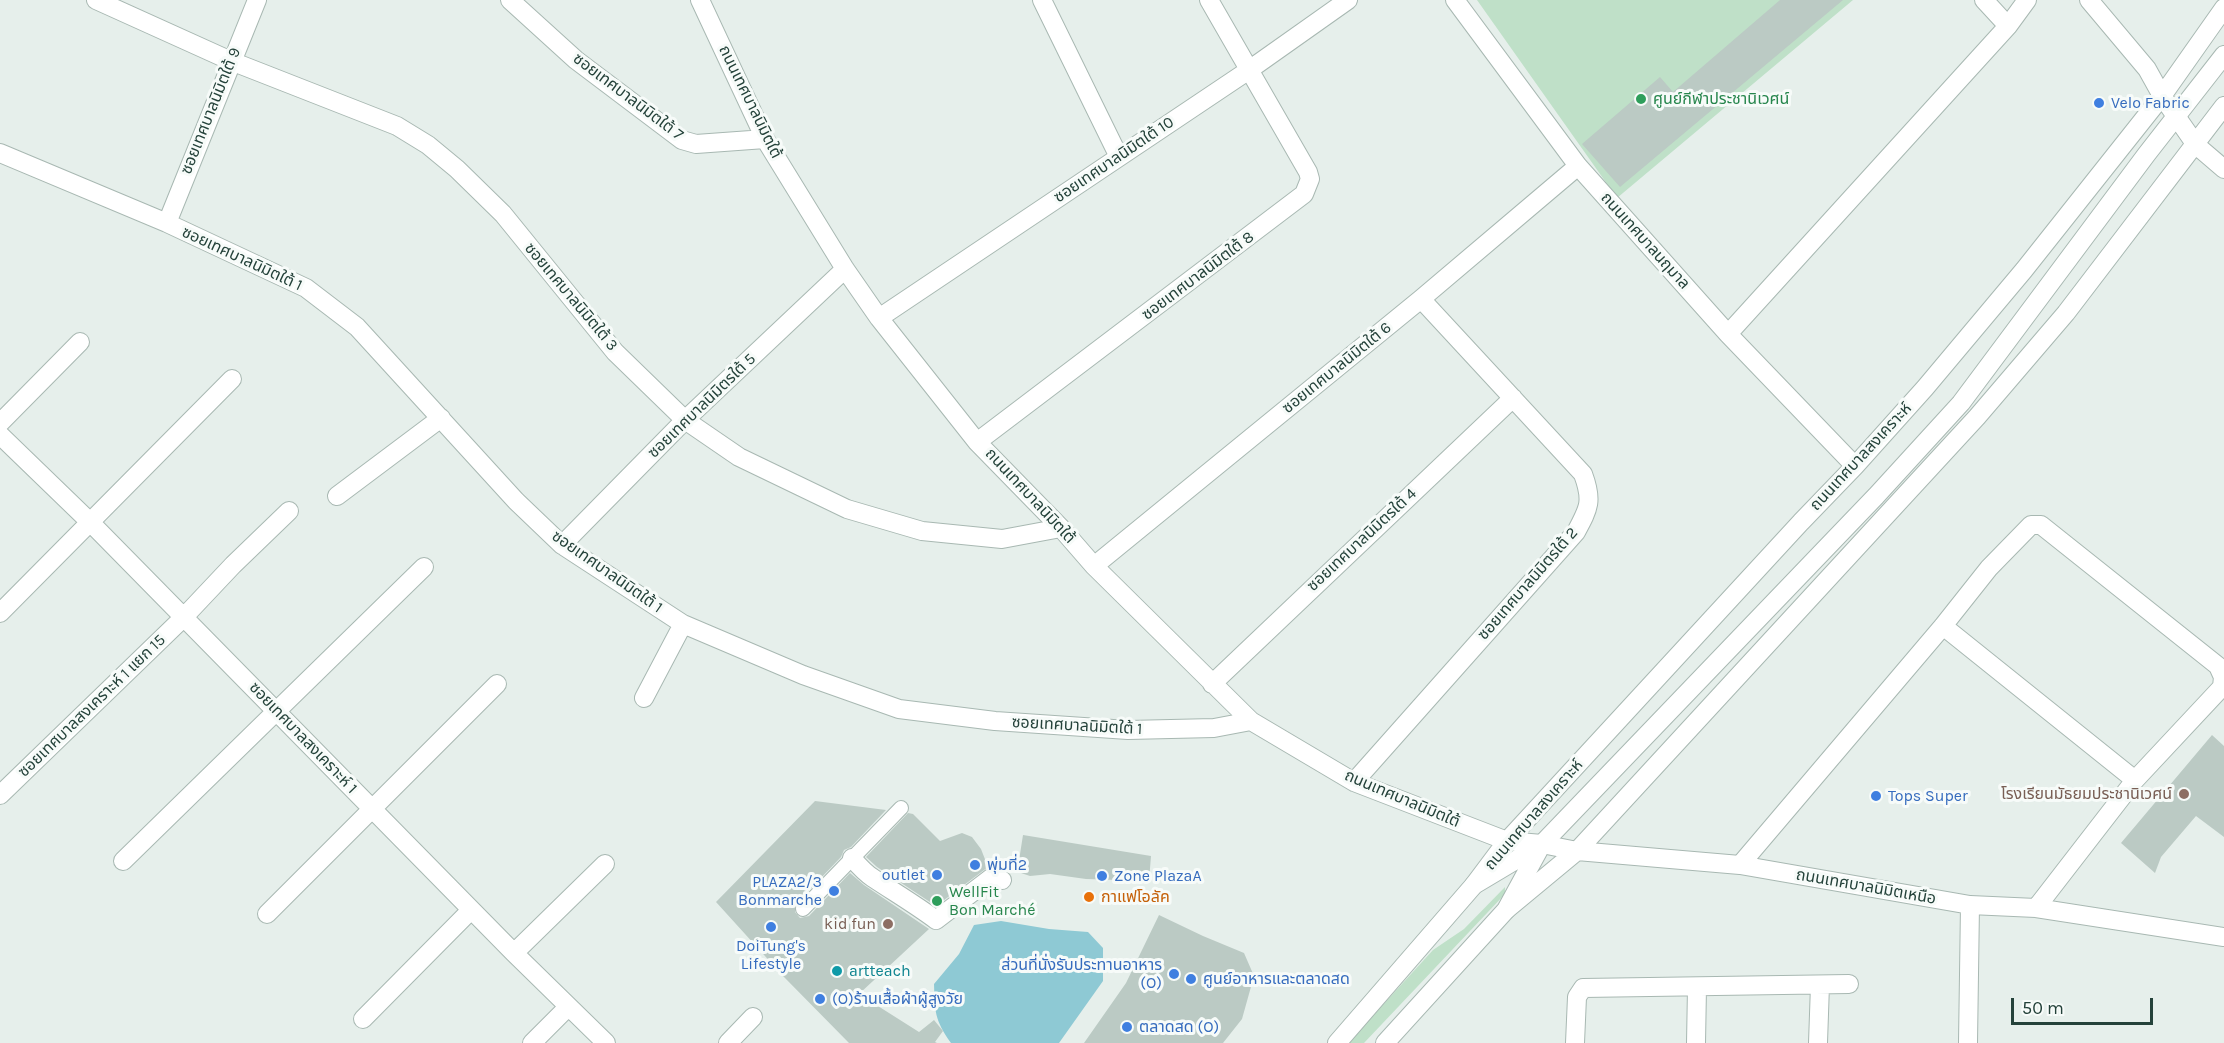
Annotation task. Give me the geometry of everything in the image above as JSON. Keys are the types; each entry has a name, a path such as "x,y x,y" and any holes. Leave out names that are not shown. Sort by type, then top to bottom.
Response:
{"street":[{"name":"ซอยเทศบาลนิมิตใต้ 3","path":"96,0 231,61 397,126 428,145 457,169 503,214 615,352 685,420 739,457 847,509 922,531 1002,539 1061,528"},
{"name":"ซอยเทศบาลนิมิตใต้ 9","path":"167,223 257,0"},
{"name":"ซอยเทศบาลนิมิตใต้ 7","path":"510,0 576,60 682,140 696,144 765,139"},
{"name":"ถนนเทศบาลนิมิตใต้","path":"700,0 765,139 845,269 879,318 977,442 1061,528 1094,566 1251,721 1354,782 1507,842"},
{"path":"1042,0 1119,157"},
{"name":"ซอยเทศบาลนิมิตใต้ 8","path":"977,442 1304,194 1310,179 1308,172 1209,0"},
{"name":"ซอยเทศบาลนิมิตใต้ 10","path":"879,318 1249,70 1348,0"},
{"name":"ถนนเทศบาลนฤมาล","path":"1455,0 1578,166 1728,334 1855,466"},
{"path":"1984,0 2008,26"},
{"path":"1728,334 2008,26 2027,0"},
{"path":"2090,0 2146,69 2196,145 2224,169"},
{"name":"ถนนเทศบาลสงเคราะห์","path":"1337,1043 1474,885 1507,842 1925,388 2024,270 2162,96 2224,8"},
{"name":"ถนนเทศบาลสงเคราะห์","path":"1474,885 1542,844 1876,496 1961,403 2224,55"},
{"name":"ถนนเทศบาลสงเคราะห์","path":"1384,1043 1506,910 1577,851 1977,417 2066,313 2224,106"},
{"name":"ซอยเทศบาลนิมิตใต้ 1","path":"0,153 167,223 306,288 357,327 516,501 562,545 683,624 802,675 899,709 995,721 1128,730 1214,728 1251,721"},
{"name":"ซอยเทศบาลนิมิตใต้ 6","path":"1094,566 1421,299 1578,166"},
{"name":"ซอยเทศบาลนิมิตรใต้ 5","path":"562,545 685,420 845,269"},
{"name":"ซอยเทศบาลนิมิตรใต้ 2","path":"1354,782 1576,532 1589,507 1590,492 1583,474 1421,299"},
{"path":"0,423 80,342"},
{"path":"0,613 232,379"},
{"name":"ซอยเทศบาลนิมิตรใต้ 4","path":"1212,684 1513,398"},
{"path":"337,496 441,418"},
{"name":"ซอยเทศบาลสงเคราะห์ 1","path":"0,435 91,523 471,910 606,1043"},
{"name":"ซอยเทศบาลสงเคราะห์ 1 แยก 15","path":"0,795 183,618 289,511"},
{"path":"1740,865 1943,626 1989,568 2031,525 2037,524 2218,666 2223,677 2222,687 2135,780 2036,908"},
{"path":"123,861 424,567"},
{"path":"644,698 683,624"},
{"path":"1943,626 2135,780"},
{"path":"267,914 497,684"},
{"path":"803,909 901,808"},
{"name":"ถนนเทศบาลนิมิตเหนือ","path":"1507,842 1542,844 1577,851 1740,865 1970,905 2036,908 2224,937"},
{"name":"ถนนเทศบาลสงเคราะห์","path":"1506,910 1542,844"},
{"path":"852,858 872,878 936,920 991,878 1002,880"},
{"path":"514,953 605,864"},
{"path":"1968,1043 1970,905"},
{"path":"363,1019 471,910"},
{"path":"1575,1043 1577,997 1583,988 1849,984"},
{"path":"1818,1043 1820,985"},
{"path":"1696,1043 1697,987"},
{"path":"532,1043 568,1007"},
{"path":"728,1043 753,1017"}],"green space":[{"name":"ศูนย์กีฬาประชานิเวศน์","path":"1477,0 1853,0 1617,198"},
{"path":"1505,887 1505,894 1364,1043 1348,1043 1433,950 1464,929"}],"water":[{"path":"1001,921 1049,929 1088,932 1103,948 1103,981 1059,1043 951,1043 938,1021 934,984 959,954 974,925"}],"building":[{"path":"1780,0 1843,0 1620,187 1582,144 1660,77 1673,92"},
{"path":"2212,735 2224,746 2224,837 2196,816 2161,857 2155,873 2121,843"},
{"path":"815,801 886,810 851,847 844,850 841,857 797,903 795,912 800,918 809,916 850,873 929,929 859,994 919,1032 934,1020 943,1031 935,1042 937,1043 849,1043 784,977 716,902"},
{"path":"908,813 913,814 940,841 962,833 972,837 981,849 988,867 936,906 877,867 866,857"},
{"path":"1023,835 1151,856 1149,881 1086,879 1050,874 1030,876 1021,873 1018,867"},
{"name":"ศูนย์อาหารและตลาดสด","path":"1159,915 1244,953 1254,976 1242,1019 1223,1043 1084,1043 1126,983"}],"place":[{"name":"ศูนย์กีฬาประชานิเวศน์","path":"1641,99"},
{"name":"Velo Fabric","path":"2099,103"},
{"name":"โรงเรียนมัธยมประชานิเวศน์","path":"2184,794"},
{"name":"Tops Super","path":"1876,796"},
{"name":"พุ่มที่2","path":"975,865"},
{"name":"outlet","path":"937,875"},
{"name":"Zone PlazaA","path":"1102,876"},
{"name":"PLAZA2/3 Bonmarche","path":"834,891"},
{"name":"กาแฟโอลัค","path":"1089,897"},
{"name":"WellFit Bon Marché","path":"937,901"},
{"name":"kid fun","path":"888,924"},
{"name":"DoiTung's Lifestyle","path":"771,927"},
{"name":"artteach","path":"837,971"},
{"name":"ส่วนที่นั่งรับประทานอาหาร (O)","path":"1174,974"},
{"name":"ศูนย์อาหารและตลาดสด","path":"1191,979"},
{"name":"(O)ร้านเสื้อผ้าผู้สูงวัย","path":"820,999"},
{"name":"ตลาดสด (O)","path":"1127,1027"}]}
